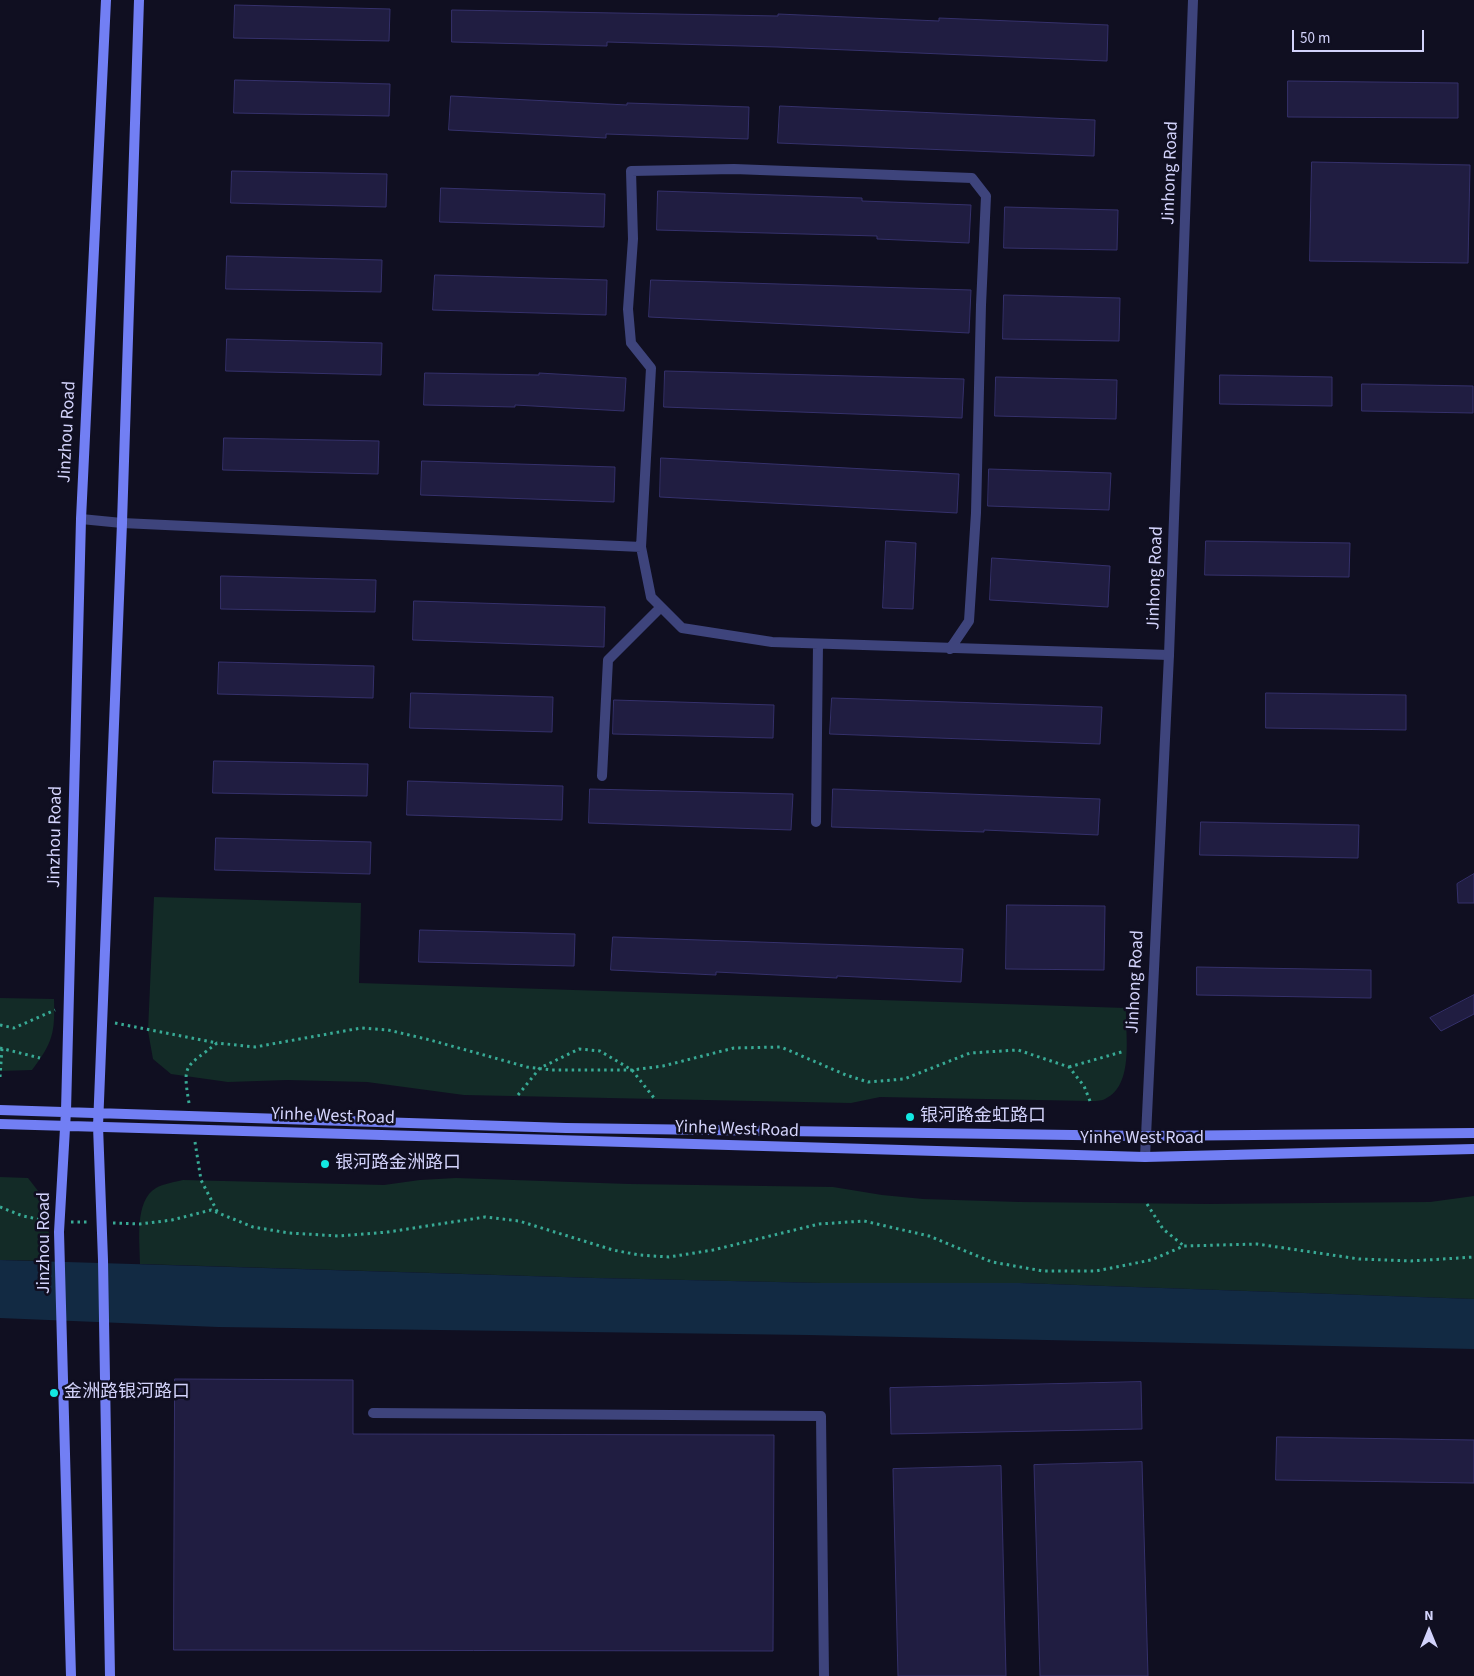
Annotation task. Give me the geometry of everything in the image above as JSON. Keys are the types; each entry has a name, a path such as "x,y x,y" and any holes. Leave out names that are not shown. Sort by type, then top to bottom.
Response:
{"main road":[{"name":"Jinzhou Road","path":"71,1676 59,1232 66,1112 80,518 106,0"},
{"path":"110,1676 103,1260 98,1126 122,523 139,0"},
{"name":"Yinhe West Road","path":"0,1110 100,1111 566,1128 1145,1136 1474,1133"},
{"name":"Yinhe West Road","path":"0,1124 1145,1157 1474,1149"}],"street":[{"name":"Jinhong Road","path":"1145,1157 1169,655 1194,0"},
{"path":"950,648 969,621 976,513 981,304 986,196 972,178 734,169 631,171 633,239 628,309 631,343 651,368 641,547 651,597 682,628 772,642 818,644 1169,655"},
{"path":"80,518 122,523 641,547"},
{"path":"602,776 608,660 661,607"},
{"path":"816,822 818,644"},
{"path":"373,1413 821,1416 824,1676"}],"path":[{"path":"189,1104 184,1076 188,1066 218,1043 255,1047 361,1028 388,1030 477,1054 540,1068 632,1070 663,1066 734,1048 757,1046 781,1047 846,1075 868,1082 904,1079 970,1053 992,1050 1018,1050 1069,1067 1084,1086 1090,1101"},
{"path":"0,1076 1,1048 40,1058"},
{"path":"518,1095 540,1068 579,1049 600,1051 632,1070 654,1098"},
{"path":"1069,1067 1125,1051"},
{"path":"193,1133 201,1180 219,1214"},
{"path":"1147,1204 1163,1230 1184,1246"},
{"path":"0,1207 23,1216 56,1221"},
{"path":"103,1222 140,1224 172,1220 211,1210 253,1227 289,1233 339,1236 388,1232 485,1218 519,1221 613,1250 639,1255 669,1257 713,1250 819,1224 864,1221 929,1236 992,1262 1043,1271 1096,1271 1151,1260 1184,1246 1257,1244 1359,1259 1411,1262 1474,1258"},
{"path":"66,1222 94,1222"}],"green space":[{"path":"154,897 361,903 359,983 1126,1008 1127,1045 1125,1071 1121,1083 1114,1092 1100,1101 880,1097 851,1103 464,1095 367,1082 287,1080 228,1082 171,1074 153,1059 148,1031"},
{"path":"0,998 54,999 54,1020 51,1037 32,1070 0,1071"},
{"path":"0,1177 28,1178 42,1196 50,1239 50,1261 0,1260"},
{"path":"456,1178 629,1184 833,1187 923,1199 1019,1202 1208,1204 1430,1202 1474,1196 1474,1299 1020,1283 821,1283 140,1264 139,1234 144,1202 156,1188 169,1183 183,1180 384,1185"}],"water":[{"path":"0,1260 595,1278 821,1283 1020,1283 1474,1299 1474,1349 808,1335 218,1327 0,1318"}],"building":[{"path":"235,5 390,9 389,41 234,38"},
{"path":"452,10 778,16 778,14 939,21 939,18 1108,25 1107,61 607,42 607,46 452,42"},
{"path":"235,80 390,84 389,116 234,113"},
{"path":"1288,81 1458,83 1458,118 1288,117"},
{"path":"451,96 627,105 627,103 749,107 748,139 606,134 606,138 449,130"},
{"path":"780,106 1095,120 1094,156 778,143"},
{"path":"1312,162 1470,165 1468,263 1310,261"},
{"path":"232,171 387,174 386,207 231,203"},
{"path":"441,188 605,194 604,227 440,222"},
{"path":"658,191 862,198 862,201 971,205 969,243 877,239 877,236 657,230"},
{"path":"1005,207 1118,210 1117,250 1004,248"},
{"path":"227,256 382,260 381,292 226,289"},
{"path":"435,275 607,280 606,315 433,310"},
{"path":"651,280 971,290 969,333 649,317"},
{"path":"1004,295 1120,298 1119,341 1003,339"},
{"path":"227,339 382,343 381,375 226,371"},
{"path":"665,371 964,379 962,418 664,407"},
{"path":"425,373 539,375 539,373 626,378 624,411 515,405 515,407 424,405"},
{"path":"1220,375 1332,377 1332,406 1220,404"},
{"path":"996,377 1117,380 1116,419 995,416"},
{"path":"1362,384 1473,386 1473,413 1362,411"},
{"path":"224,438 379,441 378,474 223,470"},
{"path":"661,458 959,474 957,513 660,497"},
{"path":"422,461 615,467 614,502 421,495"},
{"path":"989,469 1111,473 1109,510 988,506"},
{"path":"886,541 916,543 913,609 883,608"},
{"path":"1206,541 1350,543 1349,577 1205,575"},
{"path":"992,558 1110,566 1108,607 990,600"},
{"path":"221,576 376,580 375,612 221,609"},
{"path":"414,601 605,607 604,647 413,640"},
{"path":"219,662 374,666 373,698 218,694"},
{"path":"411,693 553,697 552,732 410,728"},
{"path":"1266,693 1406,695 1406,730 1266,728"},
{"path":"832,698 1102,707 1100,744 830,734"},
{"path":"614,700 774,705 773,738 613,734"},
{"path":"214,761 368,764 367,796 213,793"},
{"path":"408,781 563,786 562,820 407,815"},
{"path":"590,789 793,794 791,830 589,823"},
{"path":"833,789 1100,799 1098,835 984,830 984,832 832,827"},
{"path":"1201,822 1359,825 1358,858 1200,855"},
{"path":"216,838 371,842 370,874 215,870"},
{"path":"1474,874 1474,903 1458,903 1457,884"},
{"path":"1007,905 1105,906 1104,970 1006,969"},
{"path":"420,930 575,934 574,966 419,962"},
{"path":"613,937 963,949 961,982 837,976 837,978 716,972 716,975 611,970"},
{"path":"1197,967 1371,970 1371,998 1197,995"},
{"path":"1474,995 1474,1014 1441,1031 1430,1018"},
{"path":"175,1379 353,1380 353,1434 774,1435 773,1651 174,1650"},
{"path":"1141,1382 1142,1429 891,1434 890,1388"},
{"path":"1277,1437 1474,1440 1474,1483 1276,1480"},
{"path":"1142,1462 1148,1676 1040,1676 1034,1465"},
{"path":"1001,1466 1006,1676 898,1676 893,1469"}],"place":[{"name":"银河路金虹路口","path":"910,1117"},
{"name":"银河路金洲路口","path":"325,1164"},
{"name":"金洲路银河路口","path":"54,1393"}]}
